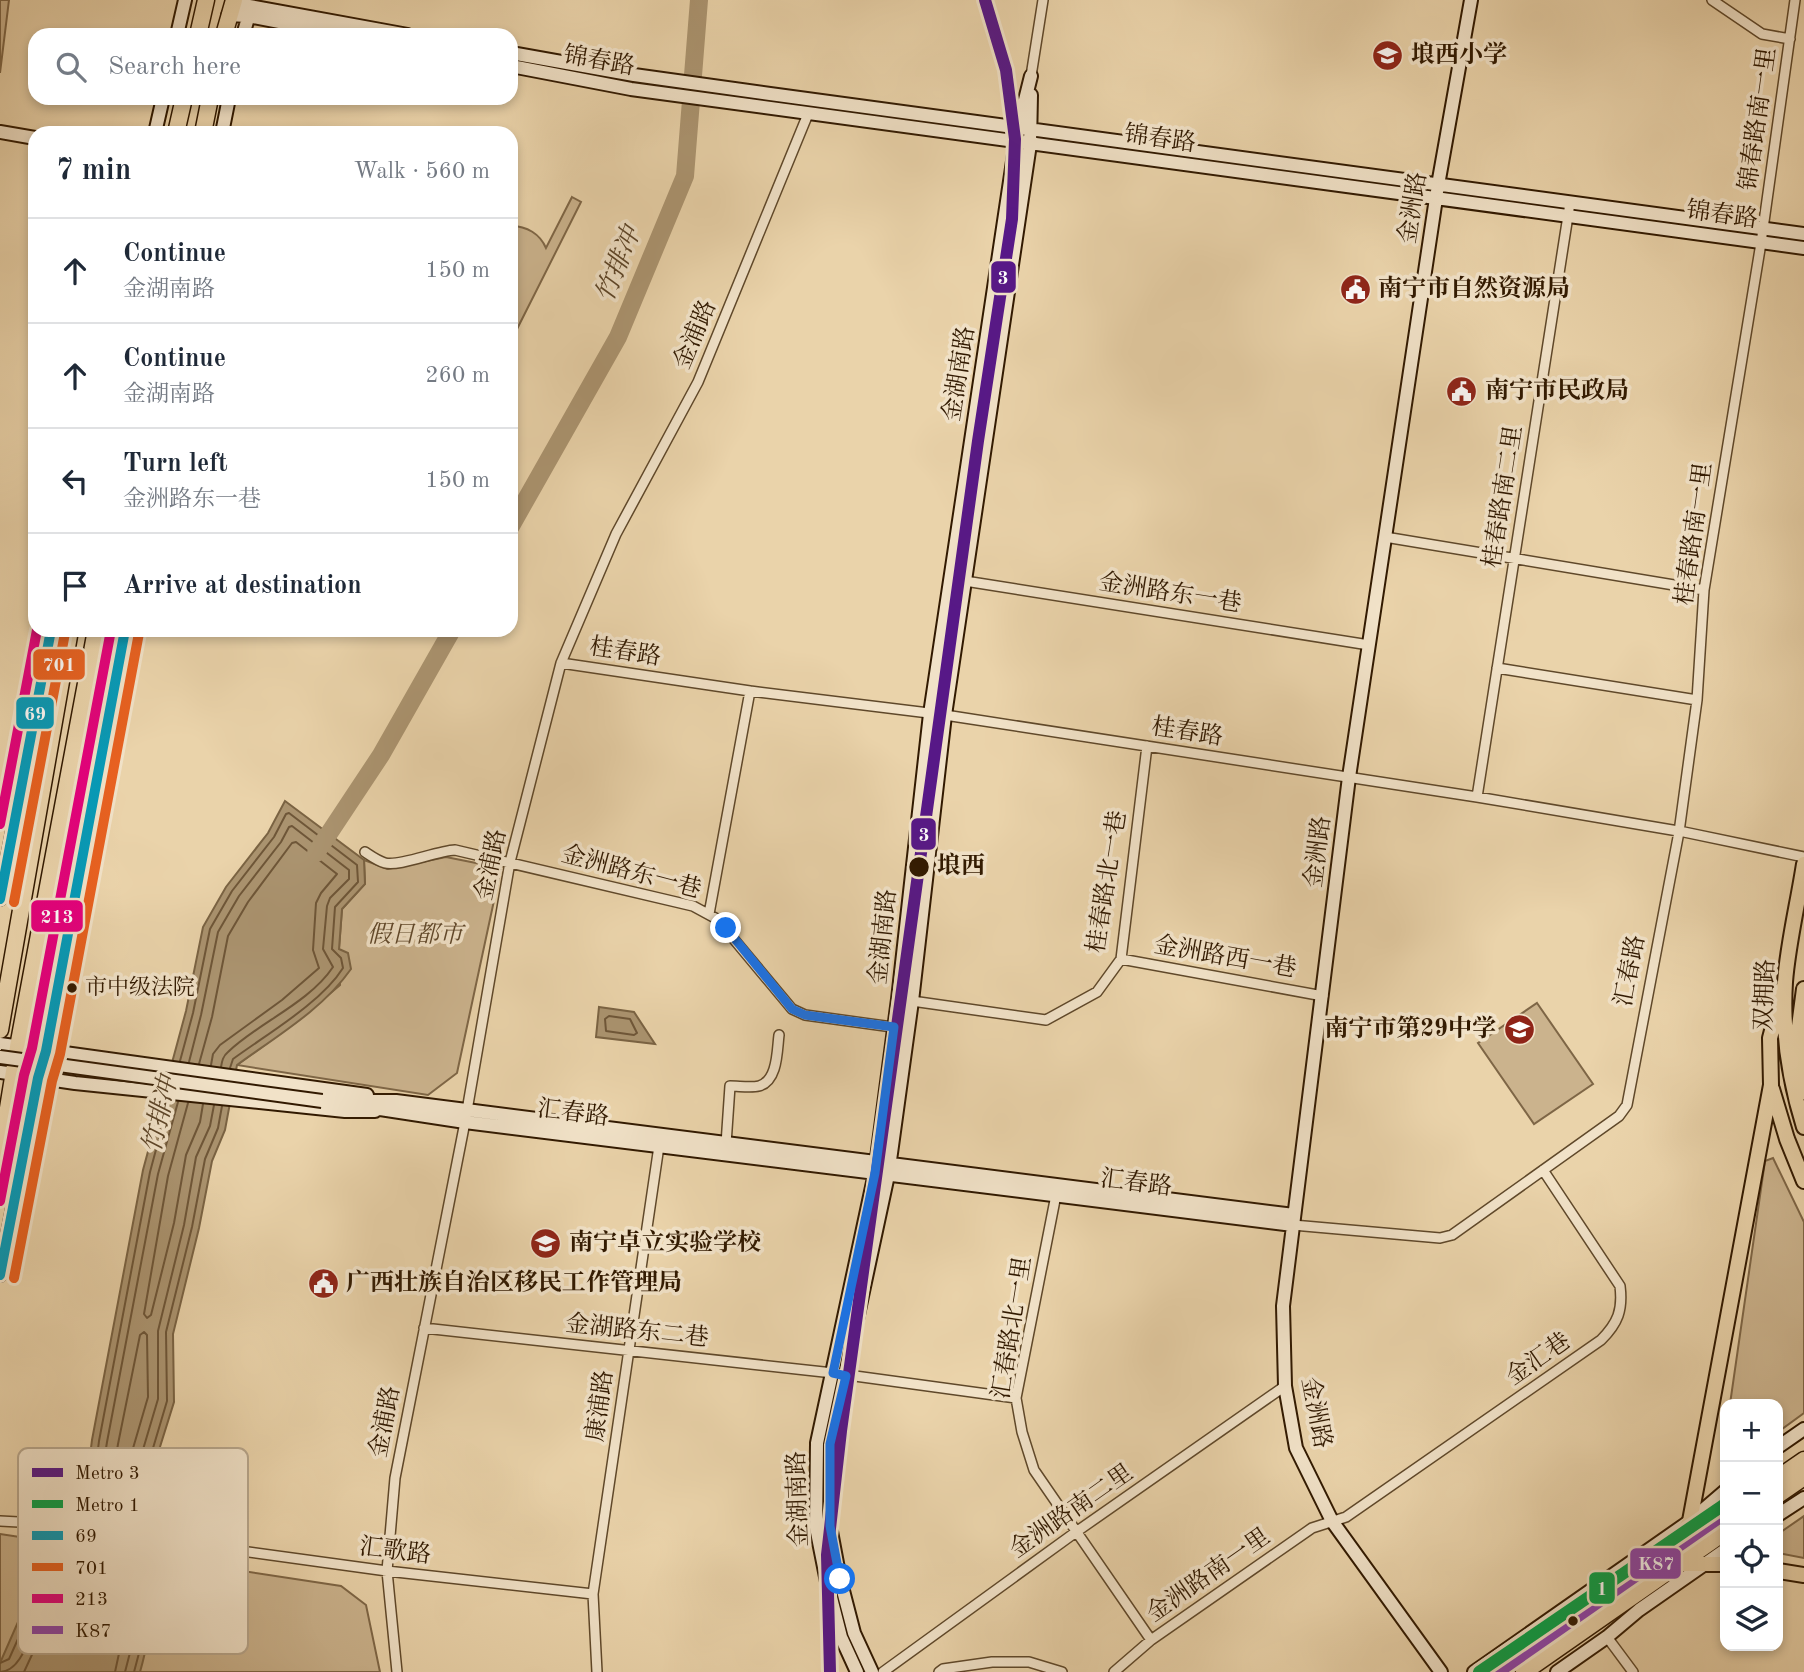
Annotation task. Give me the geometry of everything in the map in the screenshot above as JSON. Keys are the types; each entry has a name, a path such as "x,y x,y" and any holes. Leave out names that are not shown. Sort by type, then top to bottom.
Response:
{"highway":[{"path":"200,28 206,0"},
{"path":"226,28 232,6"},
{"path":"178,126 182,105"},
{"path":"204,126 209,105"},
{"path":"0,1030 69,637"},
{"path":"0,1157 7,1073 18,1047 95,637"},
{"path":"1783,1475 1804,1460"},
{"path":"1783,1492 1804,1477"},
{"path":"1524,1672 1675,1559 1720,1519"},
{"path":"1500,1672 1675,1559 1720,1535"}],"main road":[{"path":"179,28 185,0"},
{"name":"金洲路","path":"1441,1672 1332,1521 1296,1448 1285,1386 1283,1306 1349,777 1438,185 1471,0"},
{"path":"232,6 367,28"},
{"path":"245,28 251,8"},
{"path":"251,8 322,28"},
{"name":"锦春路","path":"518,54 634,75 1804,234"},
{"name":"锦春路","path":"518,67 631,89 808,114 1804,248"},
{"name":"金湖南路","path":"872,1672 854,1633 830,1526 830,1444 839,1374 908,1029 945,715 1031,76"},
{"path":"157,126 161,105"},
{"path":"223,126 228,105"},
{"path":"0,132 28,137"},
{"name":"金湖南路","path":"882,1169 894,1027 930,714 1023,143"},
{"path":"0,899 50,637"},
{"path":"0,1275 38,1078 46,1051 124,637"},
{"name":"双拥路","path":"1804,864 1785,982 1786,1035 1792,1082 1804,1127"},
{"path":"1720,1564 1675,1559 1690,1521 1771,1085 1770,1038 1785,982"},
{"name":"双拥路","path":"1804,989 1798,1034 1804,1092"},
{"path":"0,1044 348,1092 395,1106"},
{"name":"汇春路","path":"0,1057 322,1101 395,1106 659,1146 882,1169 1294,1220"},
{"path":"7,1073 345,1111 395,1106"},
{"path":"1771,1085 1787,1139 1804,1181"},
{"name":"汇春路","path":"466,1117 726,1144 1056,1195 1294,1220"},
{"name":"金湖南路","path":"839,1374 817,1443 816,1527 841,1637 857,1672"},
{"path":"1783,1444 1804,1429"},
{"path":"1474,1672 1690,1521 1720,1495"},
{"path":"1783,1512 1804,1498"},
{"path":"1557,1672 1720,1553"},
{"path":"1783,1572 1804,1575"}],"street":[{"name":"金湖南路","path":"1031,76 1043,0"},
{"path":"1712,0 1762,34 1790,39"},
{"name":"锦春路南一里","path":"1761,243 1796,0"},
{"name":"金浦路","path":"397,1672 387,1571 395,1478 466,1117 510,862 561,663 616,534 698,382 808,114"},
{"name":"桂春路南二里","path":"1477,797 1570,203"},
{"name":"桂春路南一里","path":"1679,832 1697,700 1703,590 1761,243"},
{"path":"1385,537 1703,590"},
{"name":"金洲路东一巷","path":"965,581 1369,645"},
{"name":"桂春路","path":"561,663 750,691 945,715 1349,777 1679,832 1804,857"},
{"path":"1497,668 1697,700"},
{"path":"709,914 750,691"},
{"name":"桂春路北一巷","path":"912,1001 1046,1020 1097,992 1121,959 1147,746"},
{"name":"汇春路","path":"1294,1220 1440,1238 1452,1235 1619,1116 1627,1105 1679,832"},
{"name":"金洲路东一巷","path":"365,852 382,863 392,864 455,850 678,901 709,914 726,928 792,1009 805,1015 908,1029"},
{"name":"金洲路西一巷","path":"1121,959 1323,996"},
{"path":"726,1144 730,1086 760,1086 769,1080 775,1067 779,1035"},
{"name":"康浦路","path":"597,1672 593,1594 659,1146"},
{"name":"金汇巷","path":"1332,1521 1346,1517 1601,1340 1613,1328 1622,1302 1620,1286 1543,1170"},
{"name":"汇春路北一里","path":"1056,1195 1016,1398 1022,1432 1034,1470 1151,1640"},
{"name":"金湖路东二巷","path":"424,1328 839,1374 1016,1398"},
{"name":"金洲路南二里","path":"883,1672 1076,1532 1285,1386"},
{"name":"汇歌路","path":"0,1521 18,1522"},
{"name":"金洲路南一里","path":"1114,1672 1151,1640 1312,1528 1332,1521"},
{"name":"汇歌路","path":"248,1552 387,1571 593,1594"},
{"path":"1607,1637 1633,1672"},
{"path":"939,1672 943,1669 992,1662 1029,1662 1062,1672"}],"green space":[{"path":"0,0 9,0 0,73"},
{"path":"572,197 581,202 518,327 518,227 532,232 546,248"},
{"name":"假日都市","path":"446,857 501,868 457,1073 428,1095 237,1065 299,1020 340,985 342,909 365,884 364,860 388,869"},
{"path":"1537,1003 1593,1084 1534,1124 1478,1043"},
{"path":"1773,1158 1804,1222 1804,1413 1783,1428 1783,1399 1731,1399 1765,1161"},
{"path":"1804,1516 1804,1558 1783,1554 1783,1531"},
{"path":"0,1534 18,1537 18,1654 248,1654 248,1572 341,1586 366,1605 380,1672 0,1672"}],"water":[{"path":"285,801 364,860 365,884 342,909 339,949 348,953 351,969 313,1009 237,1065 225,1130 212,1161 173,1334 174,1402 160,1448 91,1448 143,1170 186,1011 203,927 226,887 268,833"},
{"path":"599,1007 634,1012 655,1044 596,1037"},
{"path":"18,1622 18,1654 144,1654 140,1672 0,1672 0,1663"}],"waterway":[{"name":"竹排冲","path":"518,514 618,337 685,176 699,0"},
{"name":"竹排冲","path":"316,853 381,755 448,637"}],"metro line":[{"name":"3","path":"830,1672 827,1555 841,1431 978,441 1012,219 1015,139 1006,70 985,0"},
{"name":"1","path":"1479,1672 1720,1507"}],"transit line":[{"name":"213","path":"0,824 36,637"},
{"name":"69","path":"0,899 50,637"},
{"name":"701","path":"14,902 64,637"},
{"name":"213","path":"0,1201 24,1075 32,1048 110,637"},
{"name":"69","path":"0,1275 38,1078 46,1051 124,637"},
{"name":"701","path":"14,1278 52,1081 60,1054 138,637"},
{"name":"K87","path":"1500,1672 1720,1518"}],"place":[{"name":"埌西小学","path":"1388,56"},
{"name":"南宁市自然资源局","path":"1355,290"},
{"name":"南宁市民政局","path":"1462,392"},
{"name":"埌西","path":"919,867"},
{"name":"市中级法院","path":"72,988"},
{"name":"南宁市第29中学","path":"1519,1030"},
{"name":"南宁卓立实验学校","path":"546,1244"},
{"name":"广西壮族自治区移民工作管理局","path":"323,1284"}],"route":[{"path":"726,928 792,1009 805,1015 894,1027 875,1173 833,1373 846,1376 830,1444 830,1526 840,1579"}]}
